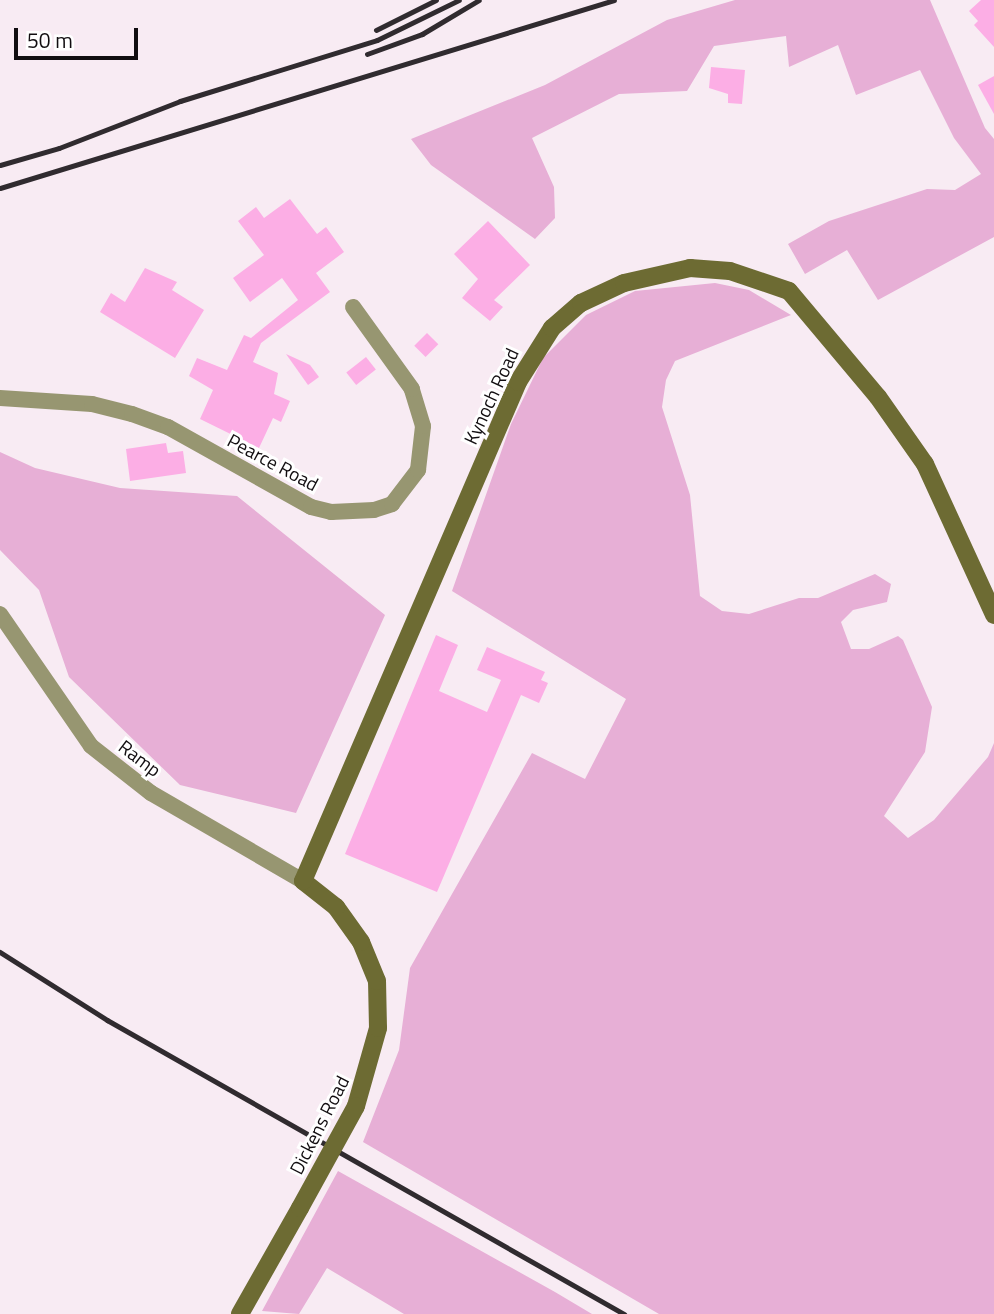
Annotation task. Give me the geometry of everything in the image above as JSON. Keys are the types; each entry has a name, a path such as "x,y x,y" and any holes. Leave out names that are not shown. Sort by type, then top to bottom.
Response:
{"street":[{"name":"Kynoch Road","path":"303,881 532,354 552,328 581,303 624,284 690,268 730,271 789,291 878,397 925,464 994,615"},
{"name":"Pearce Road","path":"0,398 92,404 132,414 168,427 311,506 331,512 374,510 392,504 418,470 423,426 412,389 353,307"},
{"name":"Ramp","path":"0,614 91,746 151,793 303,881"},
{"name":"Dickens Road","path":"240,1314 356,1106 378,1028 377,981 361,942 342,916 303,881"}],"shaded area":[{"path":"735,0 930,0 985,128 994,139 994,237 878,300 847,250 805,274 788,244 829,221 927,189 955,190 981,174 954,138 920,70 856,95 838,45 789,67 786,36 714,46 687,91 619,94 532,138 554,187 555,218 535,239 431,165 411,139 545,85 667,20"},
{"path":"715,283 749,290 791,315 675,361 666,380 662,407 690,495 700,596 722,611 749,614 799,598 818,598 875,574 891,584 887,602 853,610 841,622 851,649 869,649 898,636 903,640 932,707 925,752 884,816 908,838 934,820 988,757 994,743 994,1314 659,1314 363,1142 399,1050 410,968 532,753 585,779 626,699 452,591 511,424 543,358 586,315 635,291"},
{"path":"0,452 35,468 120,488 237,496 385,615 296,813 180,785 69,677 39,590 0,550"},
{"path":"338,1171 592,1314 404,1314 327,1268 299,1314 262,1311"}],"building":[{"path":"981,0 994,0 994,47 974,25 978,21 969,11"},
{"path":"711,67 745,70 742,104 728,103 728,94 709,88"},
{"path":"994,76 994,114 978,85"},
{"path":"290,199 317,234 326,227 344,252 316,273 330,292 261,343 253,362 278,373 274,394 290,401 281,422 273,418 259,448 200,419 213,390 189,376 197,358 227,370 244,335 251,338 298,300 282,278 250,302 233,278 264,255 238,221 256,207 264,218"},
{"path":"488,221 530,265 494,300 503,307 490,321 462,298 478,279 454,254"},
{"path":"145,268 177,282 172,290 204,310 175,358 100,312 111,293 125,302"},
{"path":"427,333 438,344 426,357 414,346"},
{"path":"286,354 310,365 319,377 308,385"},
{"path":"366,357 376,370 356,385 346,372"},
{"path":"166,443 168,453 183,451 186,473 130,481 126,449"},
{"path":"436,635 458,645 439,691 487,712 501,680 477,670 487,647 545,672 541,680 548,683 539,703 521,695 437,892 345,854"}],"railway":[{"path":"376,30 436,0"},
{"path":"0,165 59,148 180,101 377,40 459,0"},
{"path":"367,54 422,34 479,0"},
{"path":"0,188 614,0"},
{"path":"0,952 107,1020 624,1314"}]}
